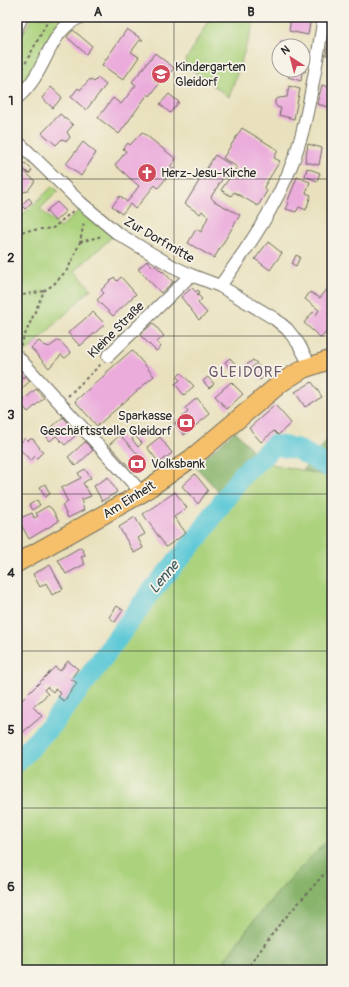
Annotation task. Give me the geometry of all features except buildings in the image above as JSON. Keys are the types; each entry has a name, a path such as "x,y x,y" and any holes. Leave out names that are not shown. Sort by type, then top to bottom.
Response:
{"main road":[{"name":"Am Einheit","path":"17,563 142,493 192,458 278,385 310,366 332,359"}],"street":[{"path":"17,98 36,77 62,28 71,20 81,17"},
{"path":"220,286 267,219 295,154 305,122 324,17"},
{"name":"Zur Dorfmitte","path":"19,148 84,206 117,233 152,255 191,275 220,286 282,325 304,351 310,366"},
{"name":"Kleine Straße","path":"108,356 191,275"},
{"path":"17,356 142,493"}],"lane":[{"path":"17,35 25,17"}],"path":[{"path":"17,79 50,17"},
{"path":"17,235 24,231 53,228 84,206"},
{"path":"17,296 44,291 54,284 68,269 80,242 84,206"},
{"path":"80,242 117,233"},
{"path":"17,353 44,291"},
{"name":"Kleine Straße","path":"60,404 108,356"},
{"path":"246,970 279,925 332,865"}],"green space":[{"path":"32,17 64,17 33,69 17,92 17,44"},
{"path":"210,17 256,17 229,97 184,64"},
{"path":"53,186 58,191 40,209 60,228 81,209 113,236 75,271 91,289 23,355 17,349 17,220"},
{"path":"235,431 263,462 232,506 195,466"},
{"path":"332,434 332,477 303,470"},
{"path":"263,462 332,477 332,836 271,900 243,934 218,970 17,970 17,773 27,765 102,672 145,603 232,506"},
{"path":"332,836 332,970 218,970 243,934 271,900"}],"waterway":[{"name":"Lenne","path":"17,762 51,725 85,682 151,592 198,537 241,476 274,445 297,449 332,469"},
{"path":"322,463 332,455"}],"place":[{"name":"Kindergarten Gleidorf","path":"161,74"},
{"name":"Herz-Jesu-Kirche","path":"147,173"},
{"name":"Sparkasse Geschäftsstelle Gleidorf","path":"186,423"},
{"name":"Volksbank","path":"137,464"}],"district":[{"name":"GLEIDORF","path":"246,372"}]}
